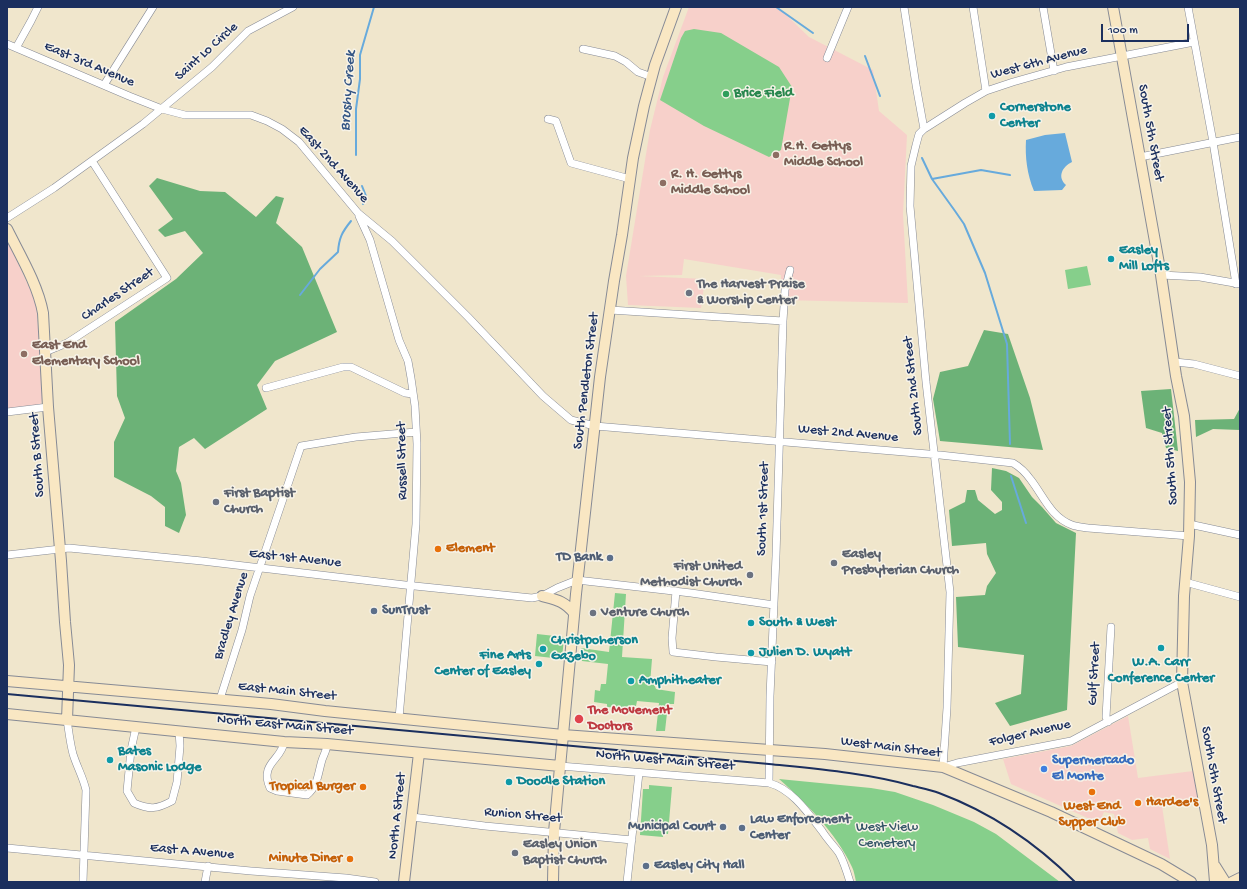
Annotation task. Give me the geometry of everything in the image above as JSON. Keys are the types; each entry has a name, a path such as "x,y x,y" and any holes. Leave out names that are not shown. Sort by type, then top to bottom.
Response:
{"main road":[{"name":"South Pendleton Street","path":"552,882 554,832 577,580 614,281 630,179 644,106 652,76 676,7"},
{"name":"South 5th Street","path":"1114,7 1161,275 1187,440 1190,482 1189,536 1185,582 1182,682 1212,845 1215,882"},
{"name":"South B Street","path":"7,229 40,299 69,665 67,720"},
{"path":"542,596 564,603 574,613"},
{"name":"East Main Street","path":"7,681 220,699 563,736"},
{"name":"North East Main Street","path":"7,714 284,742 327,744 560,766"},
{"name":"West Main Street","path":"563,736 825,754 943,768 1051,812 1154,861 1190,882"},
{"name":"North A Street","path":"404,882 419,752"},
{"path":"1213,864 1225,882"},
{"path":"1232,882 1240,878"}],"street":[{"path":"16,48 38,7"},
{"path":"104,85 153,7"},
{"name":"Saint Lo Circle","path":"162,109 212,66 248,31 294,7"},
{"path":"827,58 848,7"},
{"path":"904,7 924,129"},
{"path":"973,7 986,92"},
{"path":"1043,7 1054,71"},
{"path":"1161,275 1200,277 1238,284 1188,7"},
{"name":"West 6th Avenue","path":"924,129 965,103 986,92 1012,82 1122,55 1194,42"},
{"name":"East 3rd Avenue","path":"7,44 162,109"},
{"path":"583,48 615,56 626,62 638,72 652,76"},
{"path":"7,218 54,188 162,109"},
{"name":"East 2nd Avenue","path":"162,109 185,115 251,115 282,129 299,142 358,213 387,237 416,265 468,317 542,396 571,420 595,426"},
{"path":"548,119 556,121 571,163 630,179"},
{"name":"South 2nd Street","path":"924,129 919,134 911,166 910,206 934,454 950,592 947,708 943,768"},
{"path":"1140,157 1240,136"},
{"name":"Charles Street","path":"45,352 67,344 167,278 92,161"},
{"name":"Russell Street","path":"358,213 370,240 397,334 408,362 413,394 416,432 416,524 400,718"},
{"name":"South 1st Street","path":"769,783 770,696 783,321 785,290 790,270"},
{"path":"610,310 783,321"},
{"path":"1175,362 1194,364 1240,376"},
{"path":"266,388 343,367 351,367 405,393 413,394"},
{"path":"7,412 48,406"},
{"name":"West 2nd Avenue","path":"595,426 934,454 1013,463 1020,467 1031,479 1053,513 1073,525 1088,528 1189,536"},
{"name":"Bradley Avenue","path":"220,699 242,630 250,596 301,446 356,438 416,432"},
{"path":"1189,524 1240,535"},
{"name":"East 1st Avenue","path":"7,555 70,548 532,598 542,596 577,580"},
{"path":"577,580 676,591 774,605"},
{"path":"1185,582 1240,597"},
{"path":"676,591 672,638 673,652 772,662"},
{"name":"Gulf Street","path":"1108,722 1106,717 1111,627"},
{"name":"Folger Avenue","path":"943,768 957,763 1071,741 1182,682"},
{"path":"67,720 71,744 86,790 83,882"},
{"path":"136,727 131,750 127,792 134,804 142,807 153,808 162,806 172,801 177,782 180,746 179,731"},
{"path":"284,742 283,747 267,771 267,781 270,788 277,792 307,795 313,791 317,781 327,744"},
{"name":"North West Main Street","path":"560,766 769,783"},
{"path":"627,882 639,773"},
{"path":"769,783 777,785 786,791 808,812 838,852 850,882"},
{"name":"Runion Street","path":"412,817 485,826 632,840"},
{"name":"East A Avenue","path":"7,848 346,878 375,882"},
{"path":"205,882 208,866"}],"shaded area":[{"name":"R.H. Gettys Middle School","path":"689,7 778,7 809,37 873,70 879,111 907,135 903,214 908,303 781,300 781,275 684,259 682,275 639,276 705,279 701,308 628,305 626,276 650,130 663,77"},
{"name":"East End Elementary School","path":"7,240 36,302 43,394 41,404 7,410"},
{"path":"1128,716 1138,778 1193,771 1198,799 1162,806 1170,859 1150,849 1148,838 1132,840 1118,833 1114,814 1104,812 1099,823 1011,784 1003,759 1071,746"}],"green space":[{"name":"Brice Field","path":"694,29 721,33 779,67 792,87 781,150 769,157 704,126 660,100 681,38 685,31"},
{"path":"157,178 200,191 225,192 256,217 276,196 284,198 276,223 302,247 337,332 275,361 257,385 267,409 205,449 194,438 179,447 176,471 181,483 186,515 179,533 165,526 165,507 151,496 114,477 114,442 125,418 117,396 115,322 176,279 203,253 185,231 165,237 158,230 173,219 149,186"},
{"path":"1087,266 1091,285 1068,289 1065,270"},
{"path":"984,330 1008,334 1030,398 1043,450 940,441 933,399 940,372 968,366"},
{"path":"1171,389 1178,451 1166,448 1162,433 1146,428 1141,391"},
{"path":"1240,408 1240,430 1213,429 1196,437 1195,420 1234,419"},
{"path":"992,468 1006,471 1019,478 1032,497 1056,523 1076,533 1067,710 1010,726 995,703 1021,694 1024,655 958,647 956,597 985,595 987,586 996,573 987,554 986,543 952,546 949,510 965,502 967,490 975,490 978,500 995,514 1002,510 1002,502 991,490"},
{"path":"615,593 626,594 622,657 652,659 650,684 654,684 656,689 675,692 674,704 668,704 665,731 656,731 659,703 637,701 636,706 631,705 630,709 607,707 607,704 594,702 595,690 600,691 601,684 606,684 608,664 582,661 580,656 581,648 609,652"},
{"path":"537,634 564,637 562,659 535,656"},
{"name":"West View Cemetery","path":"779,779 871,788 895,792 933,805 974,822 996,834 1060,882 856,882 853,869 838,843 800,798"},
{"path":"649,785 672,787 668,834 663,834 663,837 640,835 643,789 649,789"}],"water":[{"path":"1065,133 1072,162 1063,169 1062,172 1061,176 1066,185 1062,190 1034,191 1027,166 1026,140 1045,135"}],"waterway":[{"name":"Brushy Creek","path":"356,155 356,109 360,79 360,55 374,7"},
{"path":"776,7 813,33"},
{"path":"865,56 880,96"},
{"path":"922,158 932,179 964,224 985,273 1007,344 1010,444"},
{"path":"932,179 981,170 1010,175"},
{"name":"Brushy Creek","path":"362,186 366,196 363,204"},
{"name":"Brushy Creek","path":"300,295 320,269 338,252 342,235 351,221"},
{"path":"1011,476 1026,523"}],"railway":[{"path":"7,694 769,764 841,772 877,778 936,792 994,819 1029,842 1075,882"}],"place":[{"name":"Brice Field","path":"726,94"},
{"name":"Cornerstone Center","path":"992,116"},
{"name":"R.H. Gettys Middle School","path":"776,155"},
{"name":"R. H. Gettys Middle School","path":"663,183"},
{"name":"Easley Mill Lofts","path":"1111,259"},
{"name":"The Harvest Praise & Worship Center","path":"689,293"},
{"name":"East End Elementary School","path":"24,354"},
{"name":"First Baptist Church","path":"216,502"},
{"name":"Element","path":"438,549"},
{"name":"TD Bank","path":"610,558"},
{"name":"Easley Presbyterian Church","path":"834,563"},
{"name":"First United Methodist Church","path":"750,575"},
{"name":"SunTrust","path":"374,611"},
{"name":"Venture Church","path":"593,613"},
{"name":"South & West","path":"751,623"},
{"name":"W.A. Carr Conference Center","path":"1161,648"},
{"name":"Christpoherson Gazebo","path":"543,649"},
{"name":"Julien D. Wyatt","path":"751,653"},
{"name":"Fine Arts Center of Easley","path":"539,664"},
{"name":"Amphitheater","path":"631,681"},
{"name":"The Movement Doctors","path":"579,719"},
{"name":"Bates Masonic Lodge","path":"110,760"},
{"name":"Supermercado El Monte","path":"1044,769"},
{"name":"Doodle Station","path":"509,782"},
{"name":"Tropical Burger","path":"363,787"},
{"name":"West End Supper Club","path":"1092,792"},
{"name":"Hardee's","path":"1138,803"},
{"name":"Municipal Court","path":"723,827"},
{"name":"Law Enforcement Center","path":"742,828"},
{"name":"Easley Union Baptist Church","path":"515,853"},
{"name":"Minute Diner","path":"350,859"},
{"name":"Easley City Hall","path":"646,866"}]}
